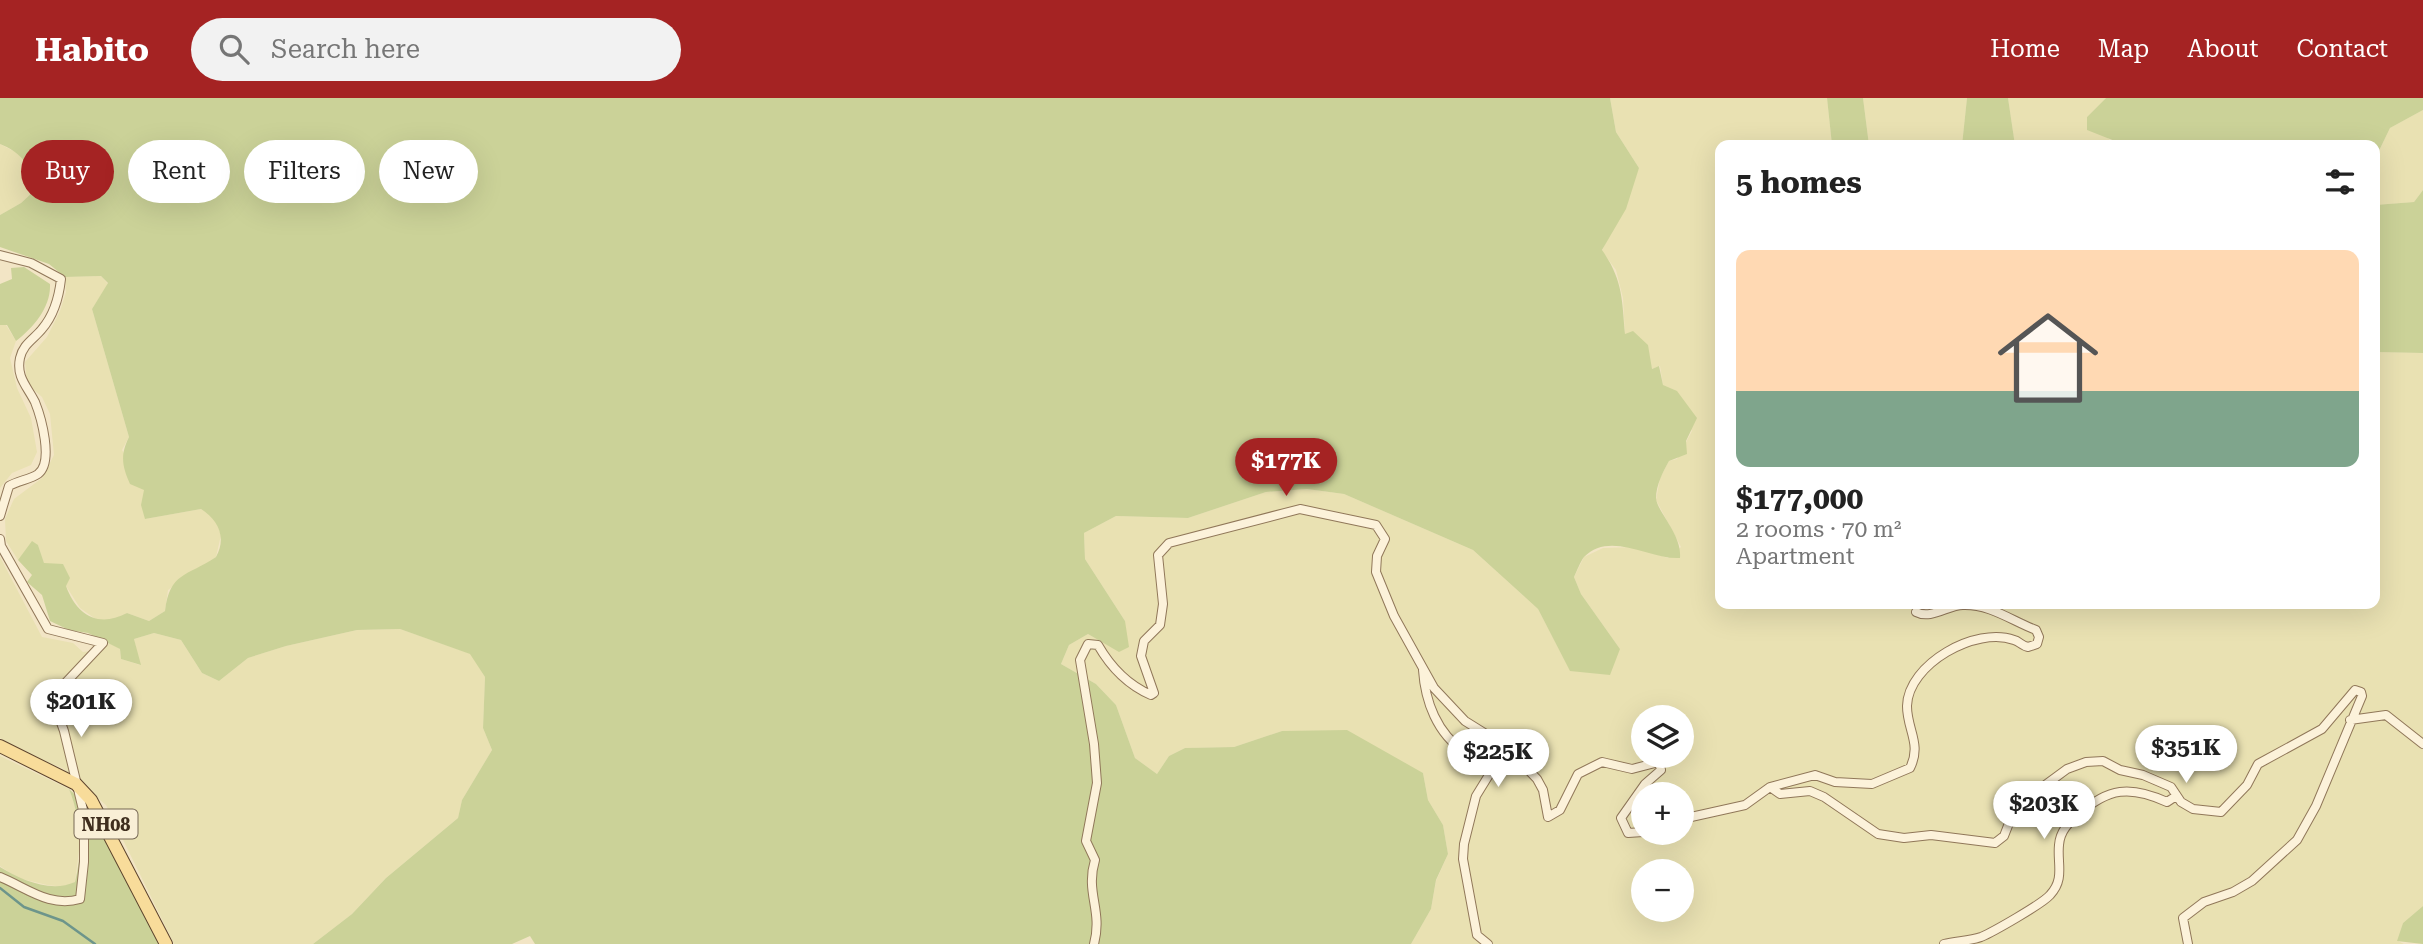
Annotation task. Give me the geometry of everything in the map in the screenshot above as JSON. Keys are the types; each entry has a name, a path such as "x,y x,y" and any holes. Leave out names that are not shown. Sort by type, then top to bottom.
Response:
{"main road":[{"name":"NH08","path":"0,746 76,784 102,815 166,944"}],"street":[{"path":"0,255 31,263 61,279 53,313 43,328 22,348 19,363 21,381 35,402 45,438 47,460 39,474 9,486 0,516"},
{"path":"1094,944 1099,924 1090,877 1095,860 1086,841 1097,783 1090,709 1080,660 1088,644 1098,645 1107,662 1127,679 1142,691 1151,695 1154,692 1141,656 1144,641 1160,625 1163,604 1158,555 1169,543 1300,509 1376,525 1385,539 1377,556 1376,572 1394,616 1434,688 1465,721 1505,746 1537,779 1543,790 1548,817 1560,810 1578,774 1602,762 1632,769 1659,762 1661,770 1647,782"},
{"path":"0,539 1,547 48,629 103,643 55,694 54,706 64,731 84,814 84,862 80,899 65,904 45,899 0,877"},
{"path":"1916,612 1931,614 1947,609"},
{"path":"1694,816 1745,805 1770,787 1815,775 1835,782 1872,784 1910,768 1916,755 1916,743 1907,710 1907,695 1923,668 1953,647 1997,638 2015,640 2028,647 2037,644 2039,637 2036,630 1987,609"},
{"path":"1423,668 1425,692 1444,730 1459,747 1481,759 1492,771 1476,796 1463,859 1477,934 1488,944"},
{"path":"1770,787 1780,794 1810,791 1824,797 1878,834 1904,838 1931,835 1995,843 2004,836 2011,818 2025,800 2067,769 2086,762 2103,761 2120,770 2143,775 2171,787 2176,796 2193,809 2221,812 2247,785 2258,764 2322,729 2348,696 2355,690 2361,692 2362,696 2316,806 2297,840 2252,881 2233,892 2204,902 2183,918 2188,944"},
{"path":"2350,720 2386,715 2423,744"},
{"path":"1944,944 1980,937 2049,896 2061,878 2059,843 2067,825 2097,797 2115,792 2152,795 2167,802 2176,796"},
{"path":"1631,804 1621,818 1628,833 1631,833"}],"shaded area":[{"path":"1610,98 1827,98 1831,140 1715,140 1715,609 2380,609 2380,352 2423,353 2423,906 2403,923 2398,941 2404,944 1411,944 1431,909 1436,881 1448,854 1443,825 1428,800 1423,773 1282,731 1234,747 1185,748 1169,756 1157,774 1135,758 1116,705 1096,684 1061,664 1069,645 1088,634 1119,651 1125,621 1085,559 1084,533 1116,516 1188,518 1266,492 1307,489 1344,494 1473,550 1538,609 1570,670 1620,649 1581,594 1574,577 1584,557 1603,548 1635,547 1668,558 1681,547 1656,500 1660,478 1669,461 1677,459 1692,431 1663,385 1660,366 1652,369 1625,335 1623,298 1616,270 1602,251 1639,168 1616,132"},
{"path":"1863,98 1967,98 1963,140 1868,140"},
{"path":"2008,98 2106,98 2087,117 2110,140 2014,140"},
{"path":"2423,110 2423,190 2414,202 2380,205 2380,149 2390,128"},
{"path":"0,144 21,155 21,203 0,215"},
{"path":"101,276 108,284 92,309 129,437 122,450 145,490 145,519 201,509 215,518 221,535 216,557 168,590 165,611 149,621 127,613 110,622 97,620 80,608 66,586 44,564 38,545 18,560 6,541 5,519 14,499 42,478 54,455 50,414 42,397 27,384 25,362 47,337 60,311 66,292 65,277"},
{"path":"0,325 6,325 16,341 10,358 17,388 31,418 37,452 31,465 12,473 0,488"},
{"path":"0,557 42,637 73,643 83,652 99,650 111,642 120,649 121,659 140,665 134,639 154,633 181,640 202,673 219,681 248,658 286,646 357,630 400,629 471,654 485,677 483,728 492,750 462,800 458,818 386,878 352,914 313,944 174,944 106,805 62,768 22,752 0,738"},
{"path":"0,756 69,789 78,813 80,843 75,882 65,887 47,885 18,878 0,866"}],"green space":[{"path":"0,98 1610,98 1616,132 1639,168 1626,209 1602,250 1618,281 1625,334 1633,331 1648,345 1652,369 1659,366 1663,385 1677,391 1697,418 1686,441 1687,454 1669,461 1656,493 1657,504 1677,540 1680,558 1618,546 1594,549 1584,557 1574,577 1581,594 1620,649 1610,675 1570,671 1538,609 1473,550 1344,494 1307,489 1266,492 1188,518 1116,516 1084,533 1085,559 1125,621 1129,647 1119,652 1088,634 1069,645 1061,664 1096,684 1116,705 1135,758 1157,774 1169,756 1185,748 1234,747 1282,731 1347,730 1423,773 1428,800 1443,825 1448,854 1436,880 1431,909 1411,944 535,944 530,936 512,944 313,944 352,914 386,878 458,818 462,800 492,750 483,728 485,677 470,654 400,629 357,630 286,646 248,658 219,681 202,673 181,640 154,633 134,639 141,665 121,659 120,649 88,633 69,630 50,621 42,595 27,582 32,575 18,560 32,541 38,545 44,563 63,564 70,578 66,586 83,612 98,619 127,613 149,621 165,611 167,598 175,582 216,557 221,536 212,518 201,509 145,519 141,505 144,490 130,484 125,472 123,455 129,437 92,309 108,283 101,276 65,277 49,264 0,247 0,215 21,203 114,203 114,140 21,140 21,157 0,144"},
{"path":"1827,98 1863,98 1868,140 1831,140"},
{"path":"1967,98 2008,98 2014,140 1963,140"},
{"path":"2106,98 2423,98 2423,110 2390,128 2380,149 2380,140 2112,140 2087,130 2087,117"},
{"path":"2423,190 2423,353 2380,352 2380,205 2414,202"},
{"path":"24,267 50,284 50,292 40,316 16,341 7,325 0,325 0,284 12,279 11,268"},
{"path":"69,789 99,817 162,944 0,944 0,867 46,886 75,882 80,835"},
{"path":"2423,906 2423,944 2397,941 2403,923"}],"waterway":[{"path":"0,888 24,907 63,921 95,944"}]}
